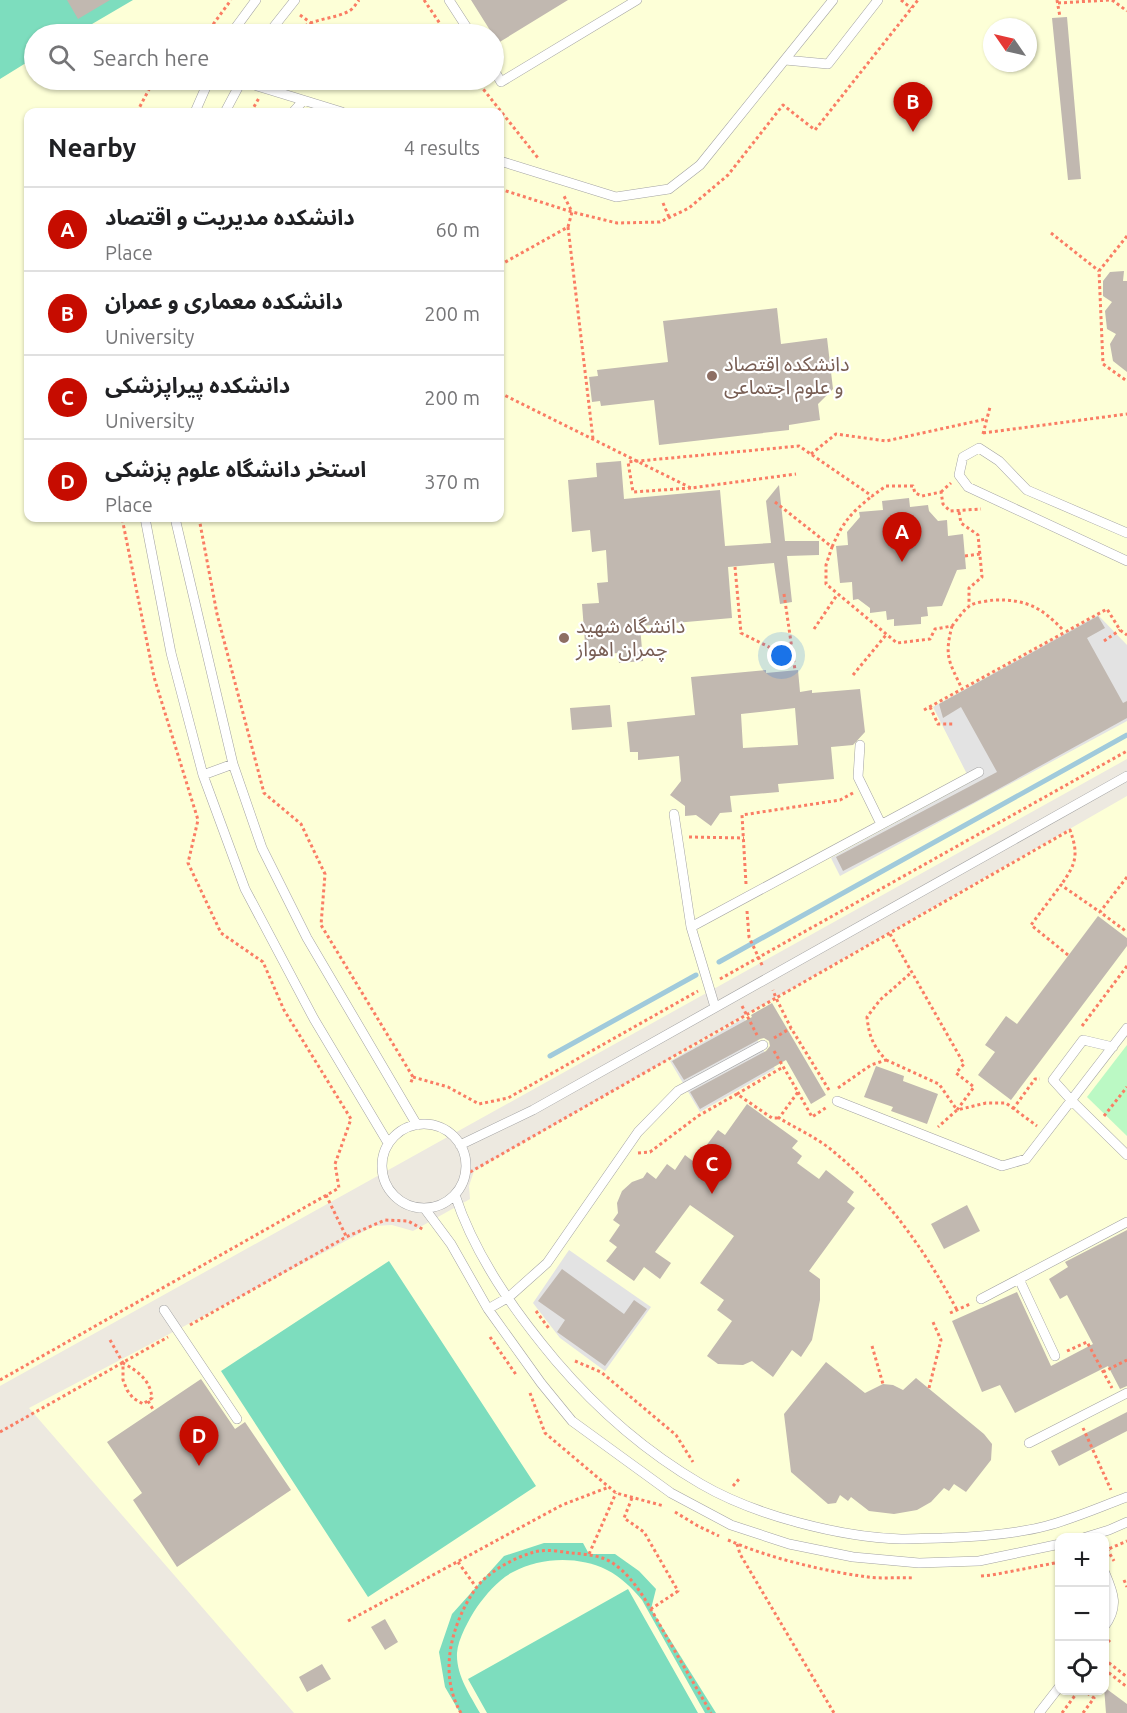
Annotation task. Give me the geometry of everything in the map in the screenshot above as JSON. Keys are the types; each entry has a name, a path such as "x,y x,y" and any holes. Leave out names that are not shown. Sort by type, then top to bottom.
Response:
{"lane":[{"path":"238,24 256,0"},
{"path":"276,24 295,0"},
{"path":"449,0 465,24"},
{"path":"504,80 636,0"},
{"path":"504,162 616,197 669,189 700,165 833,0"},
{"path":"784,60 828,64 878,0"},
{"path":"197,108 205,90"},
{"path":"227,108 236,90"},
{"path":"271,90 328,108"},
{"path":"297,108 303,101"},
{"path":"1127,533 1027,490 999,460 979,448 963,457 959,475 968,487 1127,561"},
{"path":"146,522 171,653 203,775 245,890 314,1019 388,1143"},
{"path":"176,522 233,764 262,848 307,939 417,1125"},
{"path":"860,745 858,777 881,824"},
{"path":"203,775 233,764"},
{"path":"691,927 979,772"},
{"path":"460,1144 533,1110 1127,776"},
{"path":"674,814 691,927 715,1007"},
{"path":"837,1101 1002,1166 1026,1159 1127,1028"},
{"path":"1113,1047 1083,1040 1053,1080 1127,1155"},
{"path":"488,1310 509,1298 547,1263 638,1132 678,1090 766,1043"},
{"path":"417,1125 439,1126 452,1134 460,1144 465,1157 463,1184 455,1195 445,1203 425,1209 406,1205 394,1197 385,1185 381,1171 382,1157 388,1143 398,1132 417,1125"},
{"path":"455,1195 463,1221 492,1273 536,1337 579,1388 638,1441 701,1484 759,1510 830,1530 900,1539 971,1537 1045,1526 1127,1497"},
{"path":"425,1209 451,1244 488,1310 572,1421 671,1493 731,1525 789,1545 853,1557 920,1563 979,1561 1055,1545"},
{"path":"981,1299 1127,1222"},
{"path":"1019,1279 1055,1356"},
{"path":"164,1310 237,1419"},
{"path":"1029,1443 1127,1393"},
{"path":"1099,1533 1127,1522"},
{"path":"1109,1584 1114,1596 1112,1617 1109,1621"},
{"path":"1038,1713 1055,1691"}],"path":[{"path":"213,24 231,0"},
{"path":"309,24 350,10 359,0"},
{"path":"424,0 440,24"},
{"path":"901,0 911,8"},
{"path":"1059,17 1057,1 1111,0 1127,11"},
{"path":"139,108 149,90"},
{"path":"568,227 593,439"},
{"path":"1051,234 1099,271"},
{"path":"1127,236 1099,271 1103,364 1127,381"},
{"path":"504,395 691,488"},
{"path":"979,448 990,407"},
{"path":"983,434 1127,414"},
{"path":"811,454 836,434 886,441 986,419"},
{"path":"796,474 691,488 633,492 628,462 799,446 872,496"},
{"path":"952,626 935,629 930,639 897,643 826,584 826,565 841,525 853,511 886,486 913,486 915,493 922,496 942,492 943,504 950,512 986,509"},
{"path":"775,502 832,547"},
{"path":"959,511 961,523 978,535 982,577 969,588 969,605"},
{"path":"0,1380 339,1188 335,1164 351,1119 284,1010 263,962 222,933 188,863 198,820 154,677 123,522"},
{"path":"200,522 217,615 264,793 301,824 325,874 321,924 413,1077 448,1087 479,1104 508,1098 1127,751"},
{"path":"964,556 980,554"},
{"path":"735,567 741,633 793,659"},
{"path":"784,594 795,670"},
{"path":"814,629 837,595"},
{"path":"962,689 950,664 946,648 952,626 969,605 987,600 1011,600 1033,606 1047,614 1065,632"},
{"path":"924,710 1107,609 1120,630 1127,635"},
{"path":"1104,641 1120,630"},
{"path":"853,675 886,634"},
{"path":"930,707 938,724 954,724"},
{"path":"863,789 840,800 742,815 749,937 791,1028 831,1093 871,1065 886,1060"},
{"path":"465,1175 1070,830 1076,848 1073,868 1031,925 1068,955"},
{"path":"677,837 744,838"},
{"path":"1100,912 1127,877"},
{"path":"1061,885 1127,932"},
{"path":"890,934 964,1064 956,1073 974,1087 957,1110 942,1122 929,1138"},
{"path":"1083,1040 1082,1024 1127,966"},
{"path":"912,972 880,1000 867,1017 868,1034 874,1047 886,1060 939,1084 957,1110"},
{"path":"1121,974 1127,979"},
{"path":"736,996 783,1067 812,1117 837,1101"},
{"path":"766,1043 791,1028"},
{"path":"623,1153 650,1152 698,1116 783,1067"},
{"path":"403,1100 413,1077"},
{"path":"1014,1109 1035,1079 1053,1080"},
{"path":"1096,1125 1127,1087"},
{"path":"779,1118 798,1092"},
{"path":"737,1094 772,1118 779,1118 833,1151 870,1187 909,1230 935,1269 957,1310"},
{"path":"957,1110 986,1102 1006,1103 1047,1134"},
{"path":"326,1195 346,1237"},
{"path":"0,1432 346,1237 386,1220 408,1221 430,1234"},
{"path":"519,1288 555,1336"},
{"path":"950,1313 981,1299"},
{"path":"929,1388 941,1340 932,1320"},
{"path":"489,1335 522,1382"},
{"path":"110,1340 123,1363 145,1378 151,1388 152,1398 143,1404 133,1398 127,1390 123,1380 123,1363"},
{"path":"1055,1356 1087,1342 1117,1398"},
{"path":"872,1346 883,1384"},
{"path":"574,1360 601,1372 676,1435 697,1469"},
{"path":"1103,1372 1127,1360"},
{"path":"529,1391 545,1433 616,1493 664,1506 698,1526 749,1549 812,1566 869,1577 921,1578"},
{"path":"148,1401 154,1411"},
{"path":"1078,1418 1112,1492 1104,1505"},
{"path":"724,1482 734,1486 739,1479"},
{"path":"348,1621 562,1505 609,1487"},
{"path":"589,1554 616,1493"},
{"path":"632,1498 624,1518 644,1532 678,1591 651,1609"},
{"path":"1113,1528 1120,1544"},
{"path":"1109,1549 1127,1540"},
{"path":"738,1544 740,1554 834,1713"},
{"path":"461,1713 454,1701 448,1669 453,1633 477,1587 496,1570 536,1551 589,1554 613,1562 630,1579 651,1609 711,1713"},
{"path":"458,1562 477,1587"},
{"path":"980,1576 1055,1563"},
{"path":"1109,1663 1127,1677"},
{"path":"1109,1673 1127,1687"},
{"path":"1062,1713 1077,1695"},
{"path":"1083,1713 1094,1698 1089,1695"}],"shaded area":[{"name":"دانشگاه شهید چمران اهواز","path":"0,0 1127,0 1127,759 0,1386"},
{"path":"1098,615 1127,645 1127,721 840,876 831,858 971,782 933,707"},
{"path":"1127,796 1127,1713 294,1713 29,1408 374,1226 392,1225 413,1231 470,1199 469,1186 474,1171"},
{"path":"744,1018 775,1069 700,1112 670,1061"},
{"path":"569,1250 651,1307 605,1371 560,1338 533,1303"}],"green space":[{"path":"0,0 133,0 92,24 24,24 24,64 0,79"},
{"path":"1127,1045 1127,1136 1087,1097"},
{"path":"389,1261 536,1486 368,1597 221,1371"},
{"path":"544,1543 583,1543 589,1554 615,1554 639,1571 656,1589 651,1609 716,1713 705,1713 642,1600 622,1579 596,1565 560,1560 536,1563 513,1572 493,1587 477,1607 462,1635 457,1661 461,1677 480,1713 460,1713 445,1687 439,1652 452,1614 504,1556"},
{"path":"628,1589 698,1713 487,1713 468,1679"}],"building":[{"path":"67,0 110,0 78,19"},
{"path":"471,0 568,0 504,39 504,24 486,24"},
{"path":"1067,17 1081,179 1068,180 1052,18"},
{"path":"1124,271 1123,281 1127,281 1127,372 1113,361 1110,344 1116,334 1107,329 1105,311 1112,302 1103,296 1103,281 1110,272"},
{"name":"دانشکده اقتصاد و علوم اجتماعی","path":"777,308 781,344 827,338 833,389 818,404 820,420 789,425 789,430 659,445 654,400 601,406 600,401 592,402 589,377 598,376 597,370 668,362 663,321"},
{"path":"621,461 624,499 720,490 725,546 771,543 766,501 779,485 785,541 819,541 819,555 787,556 792,602 780,604 774,563 728,567 732,618 640,626 643,661 619,663 618,653 586,656 582,604 599,603 597,583 608,582 606,550 592,552 590,530 572,532 568,480 597,477 596,463"},
{"path":"909,498 910,507 928,505 929,511 938,521 947,520 948,536 963,534 966,569 957,570 942,606 927,607 928,616 921,617 921,624 894,626 894,619 887,620 886,611 870,613 870,608 858,599 853,600 852,582 840,583 836,546 848,545 847,532 860,517 859,512 883,510 882,501"},
{"path":"1098,616 1105,628 1087,638 1123,703 1127,701 1127,718 843,871 836,857 997,772 961,707 943,718 939,704"},
{"path":"766,670 766,673 798,670 800,692 860,689 865,732 853,745 831,747 834,779 778,784 779,792 730,796 732,812 720,813 711,826 696,815 685,816 685,806 670,795 681,781 679,756 638,760 638,752 630,752 627,722 695,715 691,677","holes":["795,708 798,745 743,748 741,714"]},
{"path":"610,705 612,727 572,730 570,708"},
{"path":"1098,916 1127,938 1127,946 1011,1100 978,1075 995,1052 985,1045 1006,1016 1017,1024"},
{"path":"772,1003 826,1095 811,1104 786,1060 700,1109 690,1092 766,1051 770,1046 769,1041 764,1038 760,1039 684,1080 672,1061 752,1017 751,1015"},
{"path":"876,1066 904,1076 903,1081 938,1094 927,1124 891,1111 893,1107 864,1097"},
{"path":"747,1104 798,1141 792,1148 802,1156 797,1163 819,1179 826,1170 854,1192 847,1202 855,1208 809,1271 820,1279 820,1300 812,1340 801,1357 792,1350 773,1377 752,1361 743,1365 718,1364 707,1356 732,1321 717,1310 724,1300 700,1283 734,1236 690,1205 655,1252 671,1263 660,1279 644,1267 634,1281 606,1261 617,1247 609,1241 620,1225 613,1220 618,1213 617,1203 622,1191 632,1182 643,1178 647,1172 656,1179 667,1164 675,1170 685,1155 694,1162 718,1130 725,1135"},
{"path":"967,1205 980,1231 944,1249 931,1224"},
{"path":"1127,1230 1127,1386 1120,1389 1108,1366 1015,1413 1000,1385 982,1392 952,1321 1017,1292 1051,1366 1093,1344 1067,1295 1060,1299 1049,1279 1068,1267 1065,1262"},
{"path":"562,1269 624,1314 634,1300 647,1309 605,1366 557,1332 565,1320 538,1301"},
{"path":"826,1362 865,1393 883,1384 893,1385 903,1390 916,1378 984,1434 992,1444 991,1460 966,1492 954,1484 949,1491 944,1488 931,1502 917,1510 894,1514 869,1511 851,1497 848,1501 840,1495 836,1503 828,1504 791,1472 784,1414"},
{"path":"201,1379 235,1429 245,1422 291,1490 177,1567 133,1500 142,1493 107,1442"},
{"path":"1127,1412 1127,1431 1059,1466 1051,1451"},
{"path":"385,1619 398,1642 385,1650 371,1627"},
{"path":"322,1664 331,1679 307,1692 299,1677"},
{"path":"1109,1691 1127,1704 1127,1713 1106,1713 1105,1695 1109,1695"}],"waterway":[{"path":"719,962 1127,735"},
{"path":"550,1056 696,975"}],"place":[{"name":"دانشکده معماری و عمران","path":"913,132"},
{"name":"دانشکده اقتصاد و علوم اجتماعی","path":"712,376"},
{"name":"دانشکده مدیریت و اقتصاد","path":"902,562"},
{"name":"دانشگاه شهید چمران اهواز","path":"564,638"},
{"name":"دانشکده پیراپزشکی","path":"712,1194"},
{"name":"استخر دانشگاه علوم پزشکی","path":"199,1466"}]}
